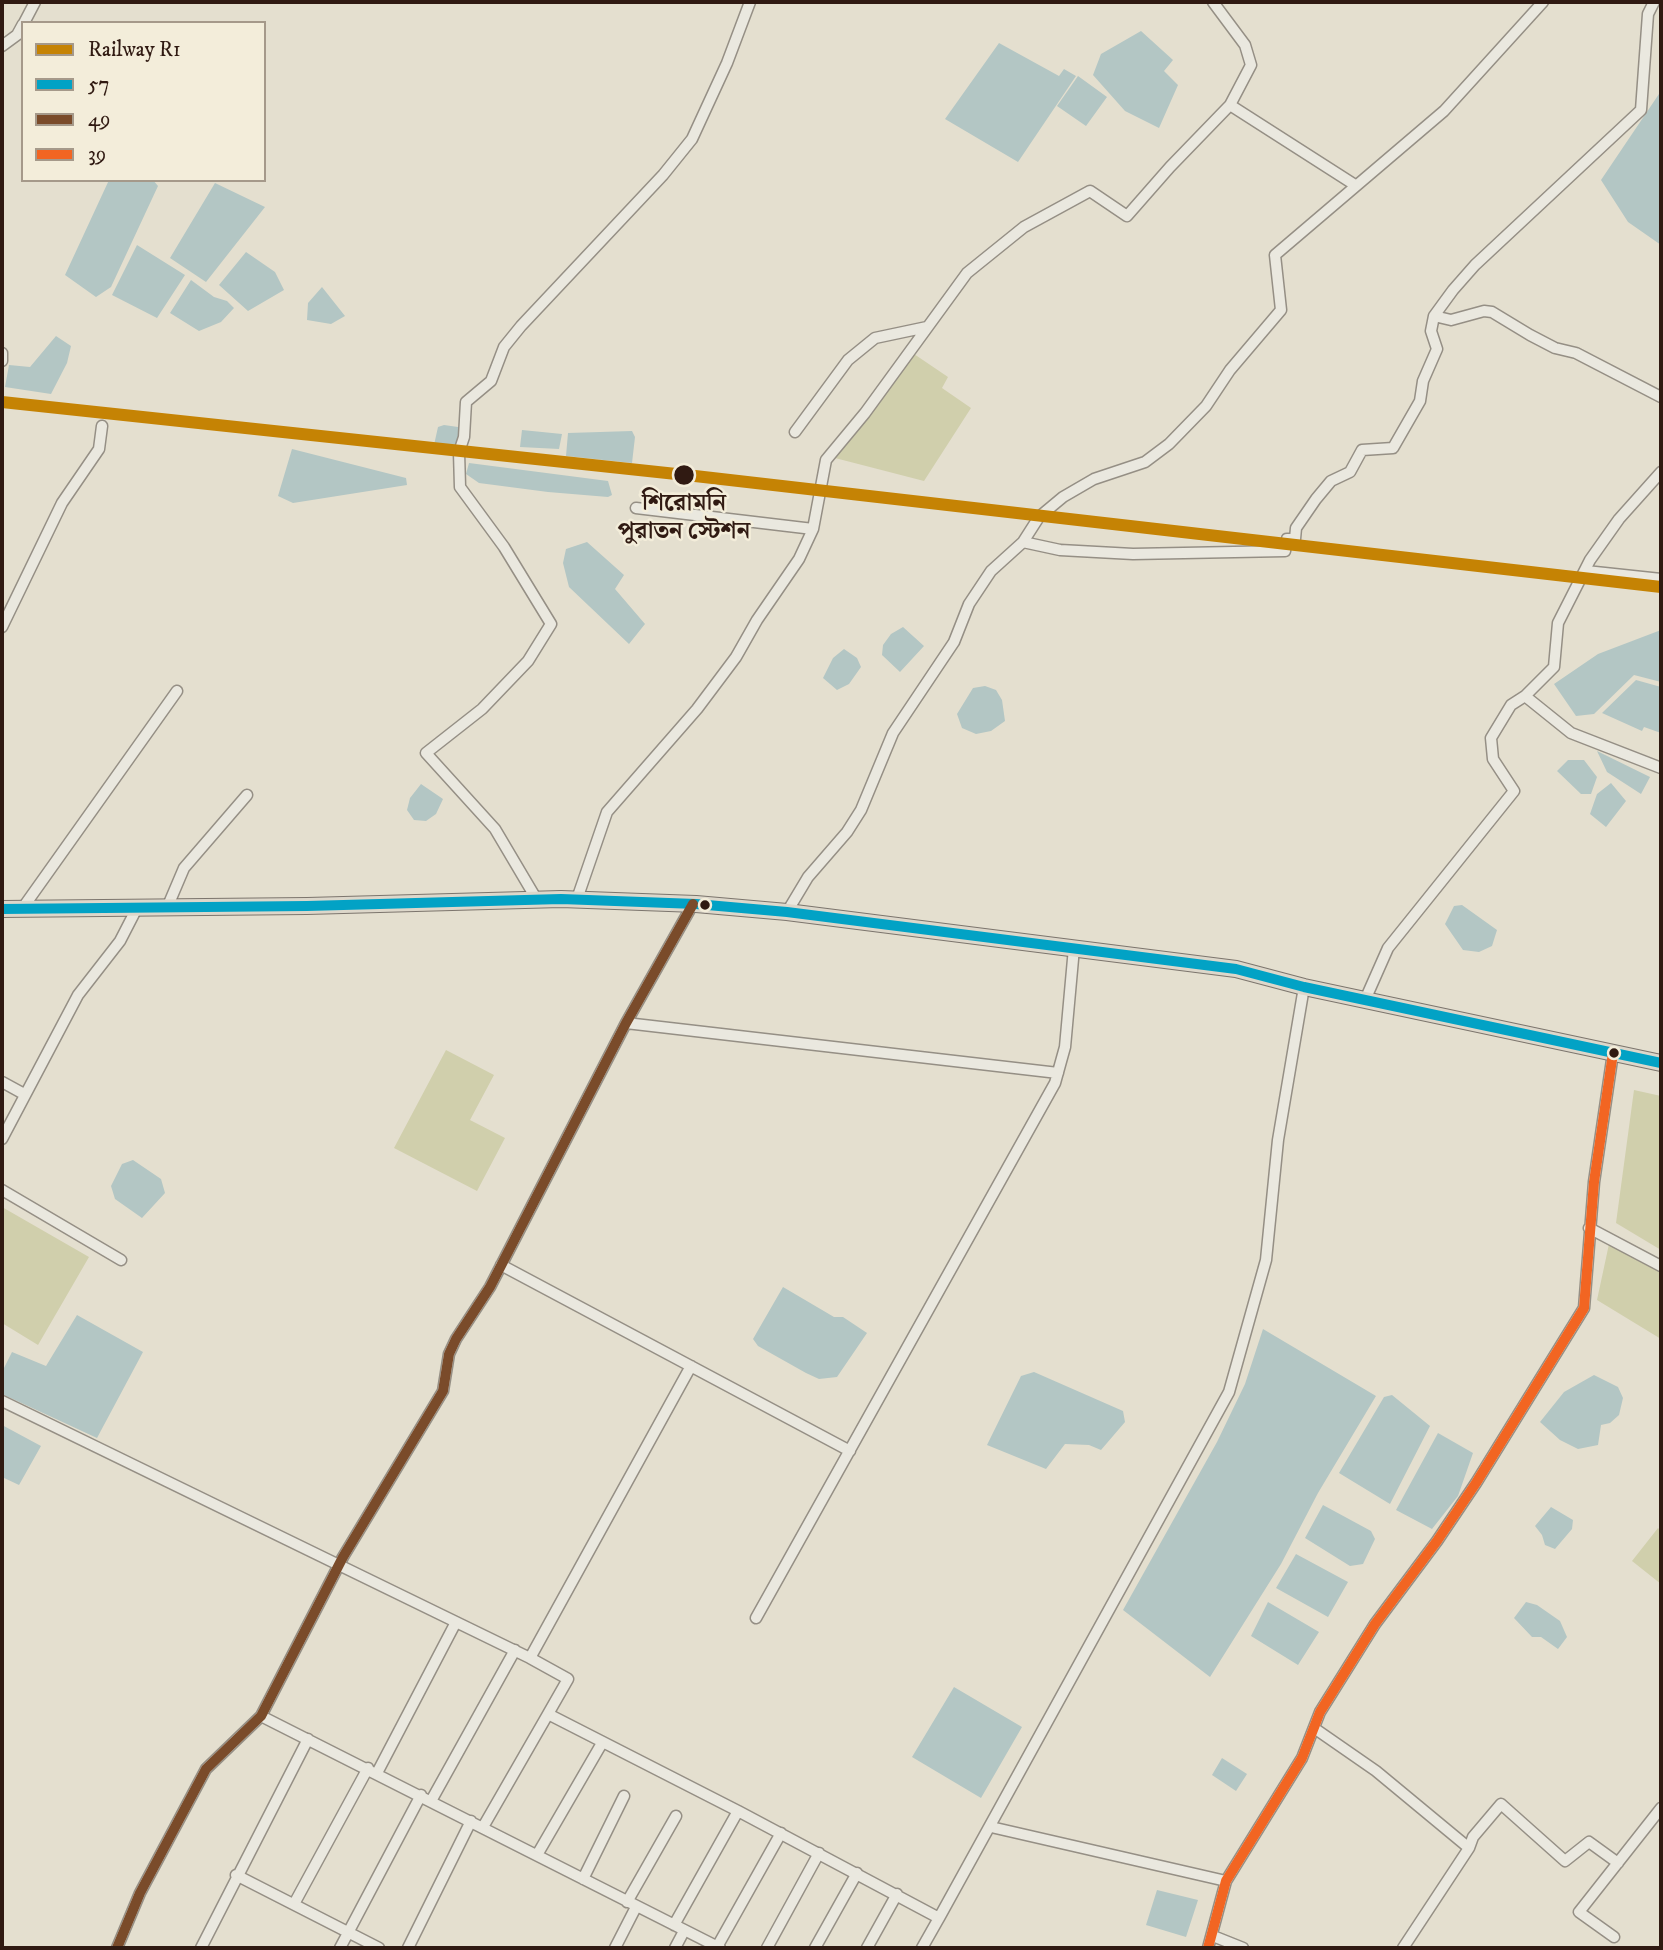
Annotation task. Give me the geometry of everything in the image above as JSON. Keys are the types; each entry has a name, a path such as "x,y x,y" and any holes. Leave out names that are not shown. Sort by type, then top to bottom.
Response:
{"highway":[{"path":"2,909 577,899 695,904 787,912 1236,970 1661,1063"}],"street":[{"path":"25,21 35,2"},
{"path":"537,900 495,829 426,753 482,709 528,662 551,624 504,547 460,486 459,452 464,437 466,402 491,381 504,346 521,326 663,174 692,139 727,63 750,2"},
{"path":"577,899 607,811 697,709 736,657 757,620 799,559 813,529 825,460 872,404 967,273 1024,227 1090,191 1127,216 1170,166 1230,105 1251,65 1245,45 1213,2"},
{"path":"787,912 808,877 847,832 861,810 893,733 954,642 969,604 991,571 1023,542 1039,517 1063,497 1094,479 1145,462 1169,444 1206,406 1230,370 1281,310 1276,255 1444,111 1543,2"},
{"path":"1023,542 1060,550 1133,554 1285,551 1287,539 1295,540 1296,528 1316,499 1331,481 1350,472 1362,450 1393,448 1420,401 1423,381 1437,349 1431,331 1434,316 1475,265 1641,110 1648,14 1654,2"},
{"path":"2,46 17,35 21,28"},
{"path":"1230,105 1355,185"},
{"path":"1434,316 1451,320 1484,311 1492,312 1555,348 1576,353 1661,397"},
{"path":"795,432 848,360 875,338 927,327"},
{"path":"2,353 2,361"},
{"path":"2,627 62,503 99,449 102,425"},
{"path":"1365,1000 1388,948 1514,791 1493,759 1491,738 1511,705 1525,696 1554,667 1558,623 1590,559 1619,519 1661,472"},
{"path":"636,508 813,529"},
{"path":"1586,571 1661,579"},
{"path":"22,909 177,691"},
{"path":"1525,696 1571,733 1661,768"},
{"path":"167,908 184,868 247,795"},
{"path":"119,1948 140,1893 206,1769 262,1716 342,1565 443,1391 449,1354 503,1266 628,1023 695,904"},
{"path":"2,1139 78,995 120,941 137,908"},
{"path":"756,1618 1025,1140 1058,1073 1065,1047 1074,948"},
{"path":"922,1948 1229,1392 1266,1260 1278,1140 1304,987"},
{"path":"628,1023 1058,1073"},
{"path":"1208,1948 1226,1881 1302,1758 1320,1712 1375,1623 1437,1541 1584,1308 1590,1228 1613,1053"},
{"path":"2,1082 24,1094"},
{"path":"2,1190 121,1260"},
{"path":"1590,1228 1661,1266"},
{"path":"503,1266 850,1451"},
{"path":"530,1658 691,1366"},
{"path":"2,1401 342,1565 568,1679 483,1828"},
{"path":"294,1905 456,1622"},
{"path":"340,1948 515,1650"},
{"path":"548,1714 939,1917"},
{"path":"262,1716 718,1947 781,1833"},
{"path":"1314,1728 1376,1771 1469,1848"},
{"path":"201,1948 236,1875 309,1738"},
{"path":"537,1855 602,1743"},
{"path":"583,1880 624,1796"},
{"path":"1403,1948 1469,1848 1473,1837 1501,1804 1565,1861 1589,1842 1618,1863"},
{"path":"1614,1937 1579,1912 1661,1808"},
{"path":"675,1948 679,1928 738,1811"},
{"path":"615,1948 631,1904 676,1816"},
{"path":"408,1948 471,1821"},
{"path":"991,1827 1226,1881"},
{"path":"767,1948 819,1853"},
{"path":"815,1948 857,1873"},
{"path":"236,1875 379,1948"},
{"path":"867,1948 897,1894"},
{"path":"1213,1937 1243,1948"}],"green space":[{"path":"914,354 948,377 942,388 971,408 924,481 835,458"},
{"path":"446,1050 494,1075 470,1120 505,1138 477,1191 394,1148"},
{"path":"1634,1090 1661,1096 1661,1250 1616,1223"},
{"path":"2,1207 89,1257 38,1345 2,1323"},
{"path":"1609,1244 1661,1269 1661,1339 1597,1300"},
{"path":"1658,1528 1661,1531 1661,1584 1632,1561"}],"shaded area":[{"path":"1141,31 1173,60 1164,71 1178,85 1159,128 1125,111 1093,75 1101,54"},
{"path":"999,43 1059,76 1064,69 1076,76 1018,162 945,119"},
{"path":"1078,76 1107,97 1086,126 1057,106"},
{"path":"1661,91 1661,245 1628,222 1601,180"},
{"path":"108,182 155,182 158,186 111,287 96,297 65,275"},
{"path":"215,183 265,207 206,282 170,258"},
{"path":"137,245 185,275 157,318 112,295"},
{"path":"246,252 275,272 284,290 248,311 219,285"},
{"path":"191,280 234,308 221,322 199,331 170,313"},
{"path":"322,287 345,316 331,324 307,320 308,303"},
{"path":"56,336 71,346 67,363 51,394 5,387 9,365 30,367"},
{"path":"438,427 458,427 460,431 457,443 450,449 434,445"},
{"path":"522,430 562,434 559,449 520,447"},
{"path":"632,431 635,437 632,463 566,456 568,433"},
{"path":"292,449 406,478 407,485 293,503 278,496"},
{"path":"469,463 608,481 612,495 608,497 548,492 479,483 466,474"},
{"path":"587,542 624,575 615,589 645,624 629,644 569,587 563,563 566,549"},
{"path":"903,627 924,646 900,672 882,655 883,645 891,634"},
{"path":"1661,630 1661,682 1634,675 1594,714 1576,716 1554,684 1598,654"},
{"path":"844,649 857,658 861,667 849,684 837,690 823,678 833,658"},
{"path":"1636,680 1661,687 1661,733 1644,727 1642,731 1602,713"},
{"path":"985,686 996,690 1002,700 1005,721 991,731 976,734 962,728 957,714 973,688"},
{"path":"1597,751 1650,777 1641,794 1607,772"},
{"path":"1568,760 1584,760 1597,777 1591,794 1581,794 1557,771"},
{"path":"1611,783 1626,801 1606,827 1590,814 1597,794"},
{"path":"421,784 443,799 436,814 426,821 414,820 407,810 410,798"},
{"path":"1462,905 1497,930 1492,946 1479,952 1463,950 1445,924 1454,906"},
{"path":"133,1160 161,1179 165,1193 142,1218 115,1199 111,1186 122,1164"},
{"path":"783,1287 834,1317 843,1317 867,1333 837,1377 819,1379 758,1346 753,1339"},
{"path":"77,1315 143,1352 97,1438 2,1394 2,1372 12,1352 46,1366"},
{"path":"1263,1329 1376,1396 1318,1493 1281,1564 1210,1677 1123,1610 1217,1442 1245,1384"},
{"path":"1034,1372 1123,1411 1125,1422 1101,1450 1089,1445 1065,1444 1046,1469 987,1445 1021,1376"},
{"path":"1594,1375 1618,1387 1623,1398 1619,1415 1610,1423 1601,1425 1598,1445 1578,1449 1560,1440 1540,1422 1564,1392"},
{"path":"1392,1395 1430,1426 1390,1504 1339,1473 1384,1397"},
{"path":"2,1425 41,1446 19,1485 2,1477"},
{"path":"1438,1433 1473,1453 1458,1496 1432,1529 1396,1510"},
{"path":"1323,1505 1371,1531 1375,1539 1363,1564 1350,1566 1305,1538"},
{"path":"1551,1507 1573,1520 1572,1529 1555,1549 1545,1545 1535,1526"},
{"path":"1296,1554 1348,1582 1328,1617 1276,1588"},
{"path":"1268,1602 1319,1632 1298,1665 1251,1636"},
{"path":"1526,1602 1537,1605 1560,1621 1567,1637 1558,1649 1541,1637 1532,1637 1514,1618"},
{"path":"954,1687 1022,1727 981,1798 912,1757"},
{"path":"1222,1758 1247,1774 1236,1791 1212,1775"},
{"path":"1157,1890 1198,1900 1186,1937 1146,1925"}],"rail line":[{"name":"R1","path":"2,402 695,476 1661,587"}],"transit line":[{"name":"57","path":"2,909 307,906 561,899 696,904 787,912 1236,969 1304,987 1661,1063"},
{"name":"49","path":"117,1948 140,1893 206,1769 261,1716 343,1557 443,1391 449,1354 456,1339 490,1287 626,1023 693,904"},
{"name":"39","path":"1208,1948 1226,1881 1302,1758 1320,1712 1375,1624 1476,1483 1584,1308 1594,1182 1613,1053"}],"place":[{"name":"শিরোমনি পুরাতন স্টেশন","path":"684,475"}]}
